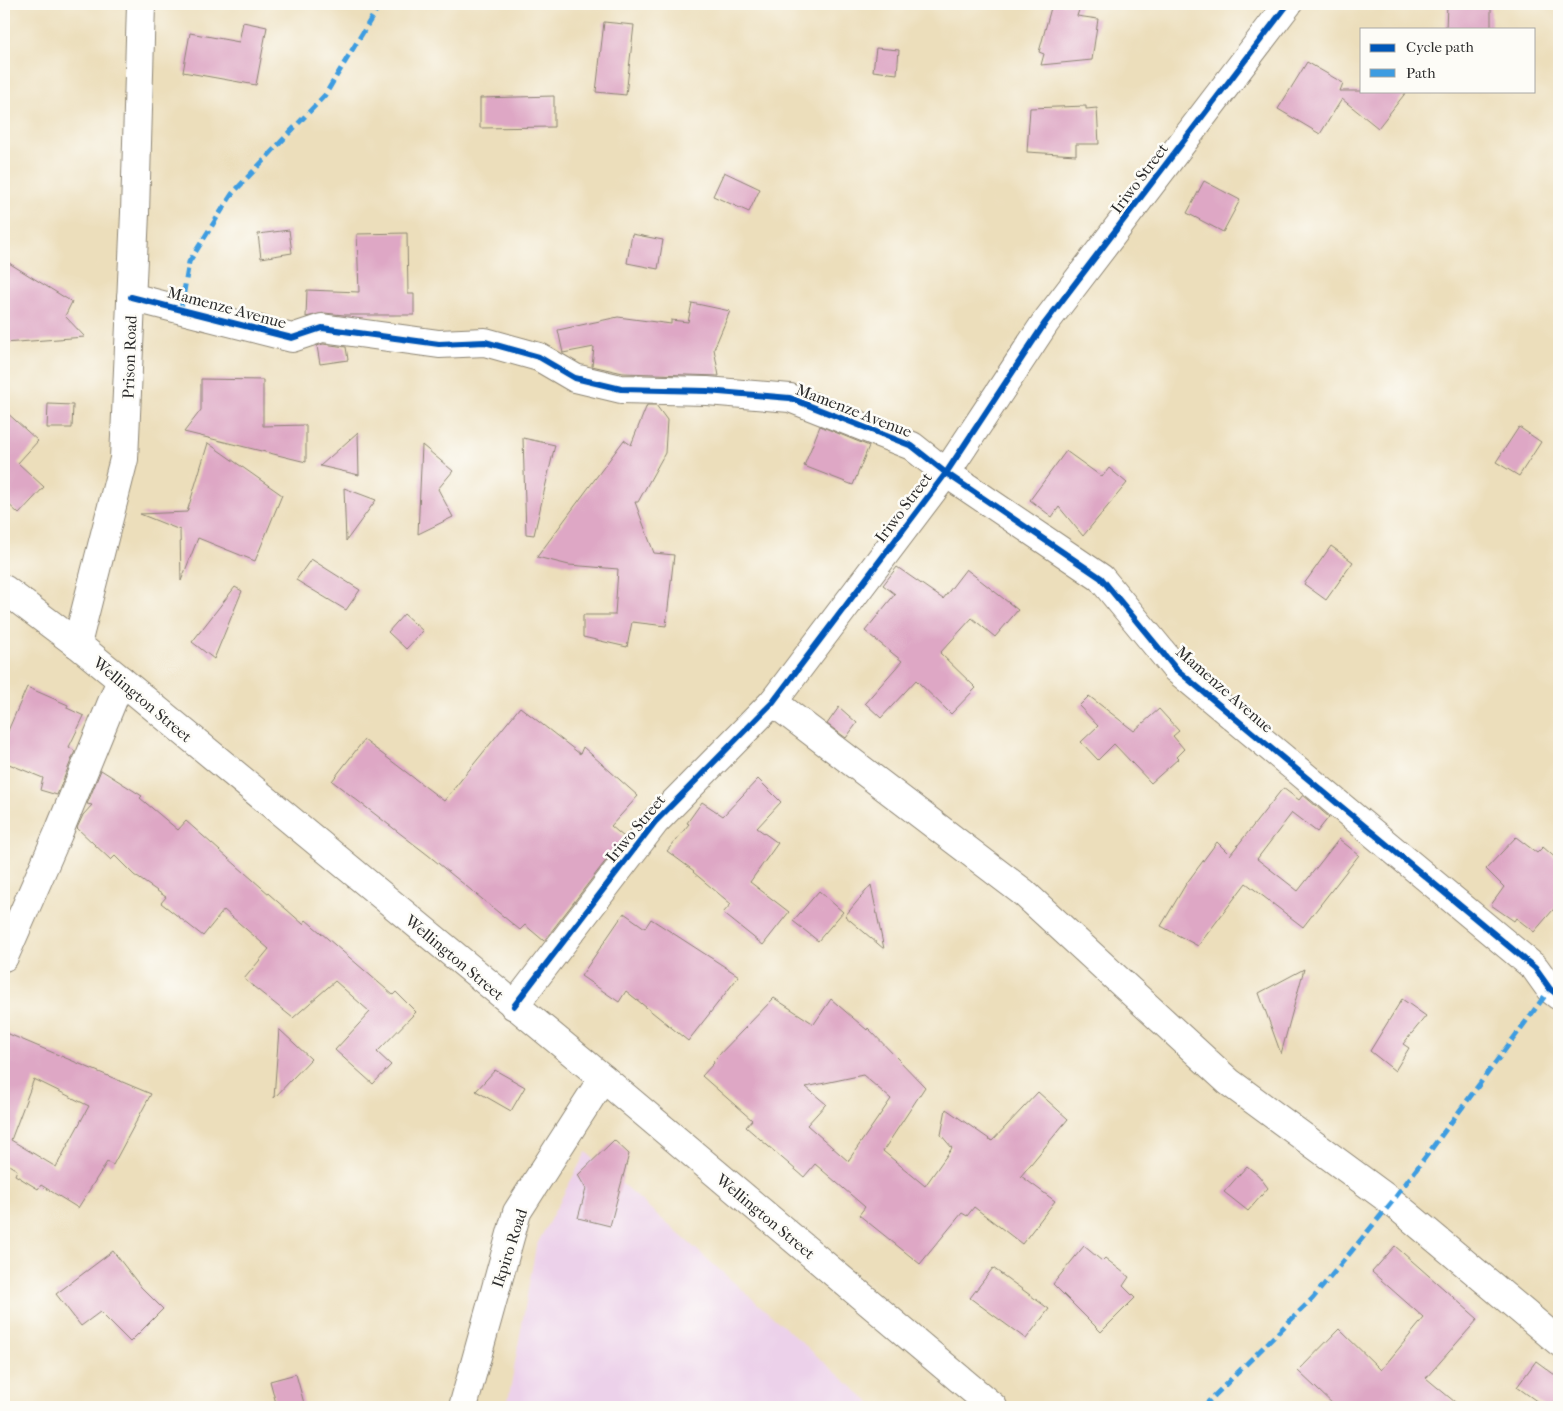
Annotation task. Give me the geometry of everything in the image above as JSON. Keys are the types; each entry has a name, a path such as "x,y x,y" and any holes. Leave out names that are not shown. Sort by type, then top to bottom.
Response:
{"street":[{"name":"Prison Road","path":"77,644 124,459 141,4"},
{"name":"Iriwo Street","path":"514,1006 654,822 773,702 946,472 1045,323 1288,4"},
{"name":"Mamenze Avenue","path":"131,297 292,338 322,328 438,344 485,342 539,357 575,378 622,389 707,390 790,398 912,446 946,472 1101,578 1176,669 1535,968 1550,989 1559,996"},
{"name":"Wellington Street","path":"4,589 121,680 602,1078 993,1407"},
{"path":"4,957 58,834 121,680"},
{"path":"773,702 1024,892 1229,1082 1392,1202 1559,1342"},
{"name":"Ikpiro Road","path":"463,1407 517,1212 602,1078"}],"shaded area":[{"path":"586,1152 875,1407 507,1407 536,1246"}],"building":[{"path":"1052,4 1081,4 1077,16 1098,19 1092,60 1041,65 1044,54 1039,52"},
{"path":"1447,4 1491,4 1491,28 1446,28"},
{"path":"243,22 267,27 256,85 183,72 190,33 239,42"},
{"path":"604,22 634,25 626,95 596,92"},
{"path":"876,48 899,50 897,74 873,71"},
{"path":"1307,62 1343,83 1340,91 1406,92 1378,128 1342,99 1320,134 1278,109"},
{"path":"554,96 554,127 480,128 480,98"},
{"path":"1086,106 1086,109 1097,108 1099,144 1076,144 1076,155 1027,152 1030,108"},
{"path":"724,172 760,189 749,212 713,196"},
{"path":"1204,181 1240,200 1223,232 1187,213"},
{"path":"289,230 292,253 261,258 258,234"},
{"path":"407,233 408,294 414,294 414,315 344,315 324,313 306,317 307,290 359,292 357,234"},
{"path":"632,234 663,240 658,269 627,263"},
{"path":"4,260 72,302 65,316 85,337 4,343"},
{"path":"692,303 730,311 714,349 719,376 623,373 592,366 594,347 563,353 558,330 618,317 671,324 671,320 688,322"},
{"path":"323,344 346,347 348,360 320,364 317,346"},
{"path":"201,379 263,380 263,426 306,425 306,462 184,432 201,410"},
{"path":"48,404 73,405 72,428 47,428"},
{"path":"647,405 656,405 667,420 665,453 638,502 635,502 654,553 674,555 666,626 632,622 627,647 583,637 583,615 615,615 618,569 569,565 537,557 624,440 631,445"},
{"path":"4,410 38,441 18,463 44,487 19,514 4,500"},
{"path":"820,426 869,446 853,485 804,466"},
{"path":"1519,427 1541,442 1519,476 1496,462"},
{"path":"358,432 359,475 320,466"},
{"path":"523,438 555,445 534,535 526,534"},
{"path":"208,443 282,495 255,561 198,538 181,581 180,530 140,514 187,512"},
{"path":"422,445 453,471 438,489 453,517 418,534"},
{"path":"1066,451 1102,477 1109,468 1127,483 1083,536 1059,507 1052,517 1030,500"},
{"path":"344,488 376,500 346,541"},
{"path":"1331,546 1353,562 1326,600 1304,584"},
{"path":"311,559 360,590 346,610 296,580"},
{"path":"897,567 943,599 966,569 1018,610 995,637 972,618 940,653 976,688 951,714 916,680 881,718 865,703 902,661 865,631 895,594 883,585"},
{"path":"235,587 242,591 214,659 192,642"},
{"path":"404,614 423,631 406,649 388,632"},
{"path":"27,687 68,705 67,708 84,716 69,747 75,751 57,795 40,790 43,778 4,762 4,740"},
{"path":"1089,696 1134,731 1159,709 1179,731 1173,736 1184,749 1176,757 1178,759 1151,783 1114,744 1098,760 1081,742 1098,726 1079,706"},
{"path":"520,707 580,754 583,747 638,796 611,826 624,837 544,941 525,925 520,930 428,855 332,781 364,740 444,801"},
{"path":"839,707 857,723 846,738 827,724"},
{"path":"101,770 142,796 140,798 178,830 186,821 303,924 306,920 393,995 396,992 416,1012 377,1052 391,1065 373,1084 335,1050 370,1012 335,981 293,1018 244,979 269,949 224,910 203,936 161,903 166,897 134,875 115,856 111,860 77,828 83,815 92,805 87,804"},
{"path":"758,779 781,802 757,828 778,843 750,882 789,912 763,945 723,913 731,904 694,871 667,851 689,824 687,823 702,802 723,816"},
{"path":"1283,788 1299,800 1303,795 1329,817 1317,832 1292,813 1257,859 1298,891 1339,839 1359,855 1303,927 1246,883 1198,946 1161,926 1186,884 1217,842 1230,855"},
{"path":"1516,837 1537,853 1543,847 1559,861 1559,903 1534,932 1516,918 1514,921 1491,905 1504,887 1486,869"},
{"path":"871,885 884,949 845,916"},
{"path":"819,891 843,912 818,941 793,921"},
{"path":"624,913 645,928 651,919 739,976 688,1041 626,991 619,1002 581,976"},
{"path":"1304,969 1281,1054 1259,993"},
{"path":"774,998 814,1024 831,999 867,1030 868,1028 925,1087 883,1151 925,1186 952,1148 941,1135 946,1109 992,1141 1038,1092 1068,1119 1021,1176 1055,1201 1022,1244 974,1207 967,1216 962,1213 920,1264 859,1215 865,1207 815,1164 804,1177 746,1127 752,1120 702,1076 714,1063 713,1061","holes":["863,1075 891,1099 848,1161 807,1125 826,1104 806,1087"]},
{"path":"1402,999 1426,1016 1403,1044 1409,1048 1395,1071 1370,1051"},
{"path":"279,1029 311,1059 274,1098"},
{"path":"4,1032 151,1094 113,1165 107,1162 78,1208 41,1185 38,1189 15,1175 17,1170 4,1162","holes":["34,1079 89,1106 56,1167 11,1140"]},
{"path":"495,1070 525,1087 511,1111 476,1091"},
{"path":"614,1140 629,1154 610,1226 578,1218 586,1189 578,1175"},
{"path":"1247,1166 1259,1176 1268,1188 1248,1211 1224,1192"},
{"path":"1084,1246 1102,1261 1105,1258 1129,1277 1123,1286 1135,1298 1101,1332 1053,1284"},
{"path":"1395,1246 1478,1319 1426,1378 1461,1407 1336,1407 1298,1371 1339,1329 1381,1370 1424,1318 1372,1272"},
{"path":"113,1251 141,1287 163,1309 130,1342 100,1312 81,1326 56,1294"},
{"path":"993,1268 1049,1309 1026,1339 970,1298"},
{"path":"1536,1361 1559,1378 1559,1407 1545,1407 1517,1387"},
{"path":"296,1374 305,1407 277,1407 270,1381"}],"marked path":[{"path":"181,309 189,262 232,194 325,95 380,4"},
{"path":"1203,1407 1313,1298 1392,1202 1550,989"}],"cycle path":[{"path":"514,1006 655,822 773,702 946,473 1045,323 1288,4"},
{"path":"131,297 292,338 322,328 439,344 485,342 539,357 575,378 621,389 707,391 790,398 912,446 946,473 1101,578 1176,669 1535,968 1550,989 1559,996"}]}
